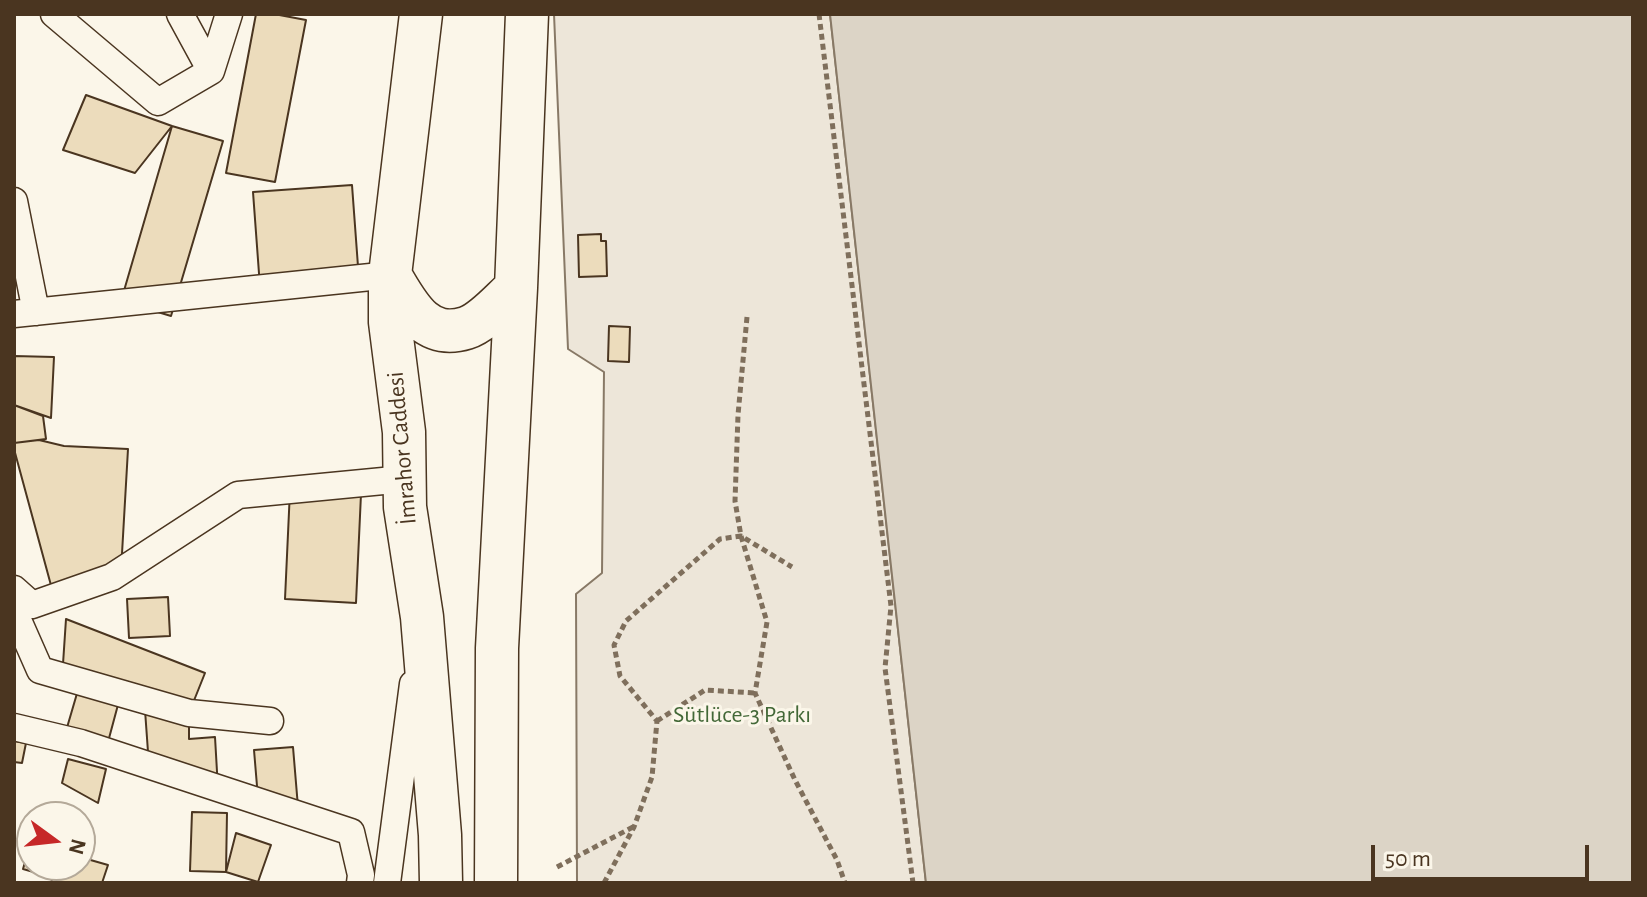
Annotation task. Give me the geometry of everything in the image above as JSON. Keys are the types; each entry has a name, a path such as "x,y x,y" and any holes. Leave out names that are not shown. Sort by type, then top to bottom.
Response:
{"main road":[{"name":"İmrahor Caddesi","path":"422,19 390,275 390,322 404,432 405,507 422,617 440,835 441,883"},
{"path":"496,883 497,648 516,288 519,22"},
{"path":"390,275 410,310 421,322 444,329 466,328 516,288"}],"street":[{"path":"54,14 158,102 211,71 229,14"},
{"path":"180,14 211,71"},
{"path":"14,201 25,313 390,275"},
{"path":"14,589 32,605 112,577 238,495 404,479"},
{"path":"14,611 40,670 189,713 270,721"},
{"path":"387,883 422,617"},
{"path":"14,727 81,743 351,832 360,883"}],"path":[{"path":"819,14 891,606 885,668 913,883"},
{"path":"747,317 738,415 735,501 741,536 767,622 755,693 795,780 837,860 845,883"},
{"path":"604,883 634,827 652,777 657,721 620,676 614,645 626,621 720,539 741,536 792,567"},
{"path":"657,721 705,690 755,693"},
{"path":"557,867 634,827"}],"green space":[{"name":"Sütlüce-3 Parkı","path":"554,14 830,14 926,883 577,883 576,594 602,573 604,372 568,349"}],"shaded area":[{"path":"830,14 1633,14 1633,883 926,883"}],"building":[{"path":"256,14 306,20 275,182 226,173"},
{"path":"86,95 172,126 135,173 63,150"},
{"path":"172,126 223,141 171,316 121,301"},
{"path":"352,185 359,280 260,287 253,192"},
{"path":"601,234 601,241 606,241 607,276 579,277 578,235"},
{"path":"609,326 630,327 629,362 608,361"},
{"path":"14,356 54,357 51,418 14,405"},
{"path":"14,405 43,416 46,439 14,443"},
{"path":"39,440 64,446 128,449 121,571 52,589 14,449 14,443"},
{"path":"290,490 361,494 356,603 285,599"},
{"path":"168,597 170,636 129,638 127,599"},
{"path":"66,619 205,673 189,713 63,664"},
{"path":"78,690 119,701 108,742 66,731"},
{"path":"145,710 189,713 189,739 215,737 218,789 149,766"},
{"path":"14,741 26,743 22,763 14,762"},
{"path":"293,747 298,807 258,798 254,750"},
{"path":"68,759 106,769 98,803 62,783"},
{"path":"192,812 227,813 226,872 190,871"},
{"path":"236,833 271,845 258,882 226,872"},
{"path":"96,862 108,865 102,883 51,883 96,881"}]}
